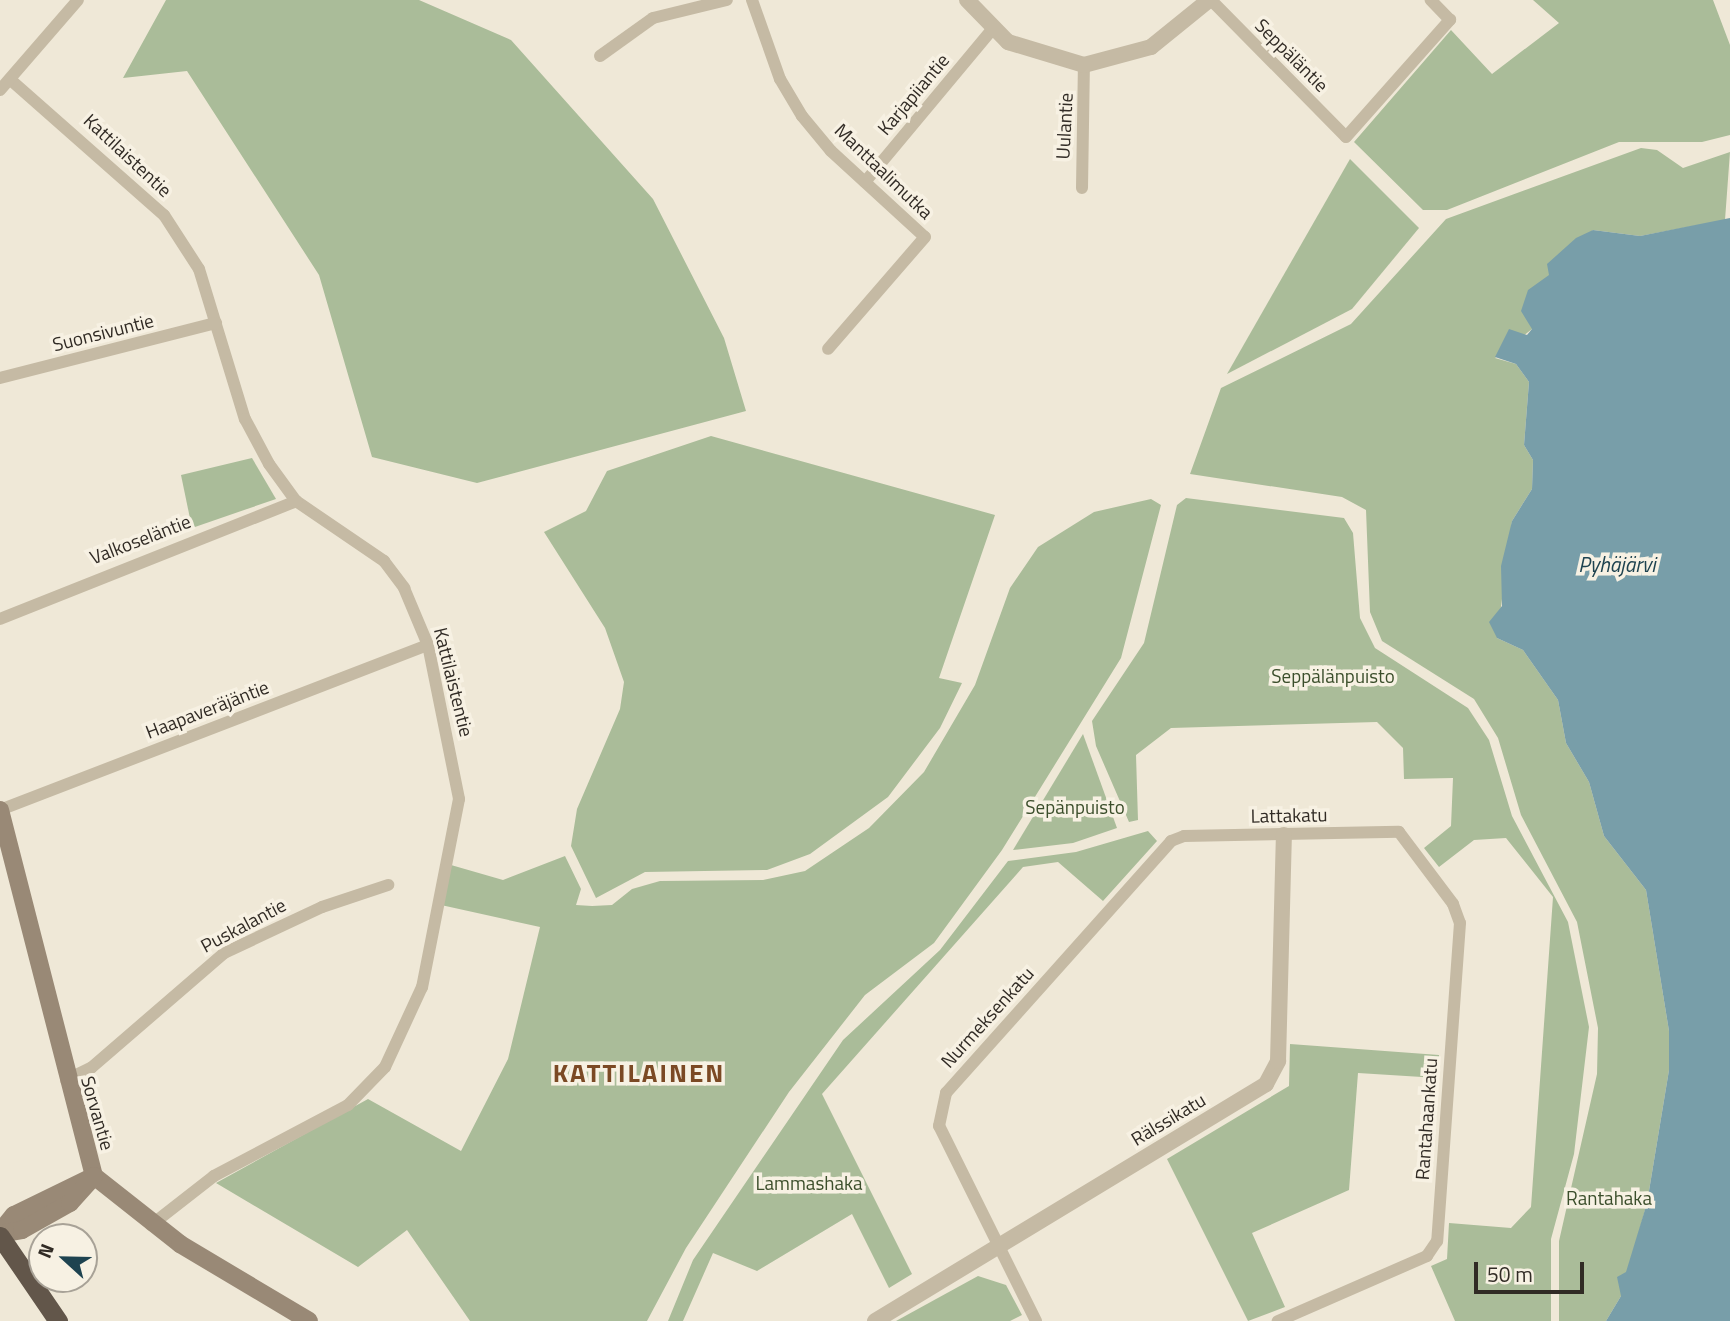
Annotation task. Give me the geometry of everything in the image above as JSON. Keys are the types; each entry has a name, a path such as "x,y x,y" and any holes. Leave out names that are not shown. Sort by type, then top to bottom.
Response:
{"highway":[{"path":"0,1234 58,1321"}],"main road":[{"name":"Sorvantie","path":"0,810 66,1080 94,1176 151,1225 309,1321"},
{"path":"0,1234 14,1214 94,1176"}],"street":[{"path":"0,90 13,82 78,0"},
{"path":"600,56 653,18 727,0"},
{"name":"Manttaalimutka","path":"752,0 780,79 802,116 865,182 925,237 828,349"},
{"path":"967,0 991,31 1026,50 1084,65 1151,47 1210,0"},
{"name":"Seppäläntie","path":"1210,0 1346,137 1450,20 1431,0"},
{"name":"Karjapiiantie","path":"865,182 991,31"},
{"name":"Uulantie","path":"1082,188 1084,65"},
{"name":"Kattilaistentie","path":"13,82 164,215 199,269 245,419 296,501 384,561 428,645 459,799 422,987 399,1045 348,1105 214,1176 151,1225"},
{"name":"Suonsivuntie","path":"0,378 216,323"},
{"name":"Valkoseläntie","path":"0,619 296,501"},
{"name":"Haapaveräjäntie","path":"0,810 428,645"},
{"name":"Lattakatu","path":"1171,841 1284,835 1408,836"},
{"name":"Rälssikatu","path":"875,1321 1272,1077 1284,835"},
{"name":"Rantahaankatu","path":"1278,1321 1427,1256 1437,1241 1460,923 1408,836"},
{"name":"Nurmeksenkatu","path":"998,1247 939,1126 939,1103 1171,841"},
{"name":"Puskalantie","path":"66,1080 91,1068 224,953 322,906 388,885"},
{"path":"998,1247 1036,1321"}],"green space":[{"path":"166,0 419,0 511,40 653,199 724,338 746,411 477,483 372,457 319,275 187,71 123,78"},
{"path":"1533,0 1713,0 1730,45 1730,135 1702,142 1619,142 1447,210 1423,210 1354,142 1451,30 1492,74 1559,23"},
{"name":"Rantahaka","path":"1641,148 1657,150 1683,168 1730,152 1725,220 1640,236 1593,230 1550,275 1532,329 1495,358 1516,364 1529,382 1524,445 1533,460 1532,489 1512,521 1497,638 1523,650 1558,700 1566,743 1589,782 1604,836 1646,890 1669,1031 1669,1070 1647,1203 1621,1296 1606,1321 1559,1321 1559,1241 1597,1074 1598,1028 1577,922 1521,815 1498,738 1474,699 1382,641 1370,612 1366,510 1342,497 1190,474 1221,388 1351,324 1446,219"},
{"path":"1350,159 1419,228 1352,309 1227,374"},
{"path":"711,436 995,515 939,678 962,683 940,728 888,797 810,854 767,870 645,872 596,898 571,846 577,809 620,709 624,682 605,628 544,532 586,511 607,471"},
{"path":"252,458 276,499 192,528 181,475"},
{"name":"Seppälänpuisto","path":"1186,498 1344,518 1353,533 1360,618 1375,648 1468,708 1489,740 1512,816 1568,922 1589,1027 1574,1154 1551,1239 1551,1321 1455,1321 1431,1266 1447,1259 1449,1223 1511,1228 1531,1207 1553,897 1506,838 1474,840 1439,867 1424,848 1451,826 1453,778 1404,779 1403,748 1377,722 1171,728 1136,755 1138,820 1129,822 1096,746 1092,721 1144,643 1177,505"},
{"path":"1151,499 1161,505 1121,658 1002,850 934,943 865,995 789,1092 686,1248 647,1321 470,1321 407,1230 358,1267 216,1183 368,1099 461,1151 508,1059 540,927 441,905 451,865 503,880 565,856 581,889 576,905 592,906 612,905 632,889 660,881 763,880 805,871 869,828 924,772 975,685 1010,588 1038,547 1094,512"},
{"name":"Sepänpuisto","path":"1083,734 1117,828 1073,843 1013,850"},
{"name":"Lammashaka","path":"1148,831 1157,841 1103,901 1058,862 1023,867 822,1094 912,1274 889,1288 852,1214 757,1271 713,1253 683,1321 668,1321 693,1260 843,1040 940,950 1008,861 1076,852"},
{"path":"1290,1044 1439,1055 1438,1078 1358,1073 1349,1190 1252,1233 1285,1307 1248,1321 1167,1159 1289,1086"},
{"path":"978,1276 1006,1285 1022,1315 1010,1321 896,1321"}],"water":[{"name":"Pyhäjärvi","path":"1730,218 1730,1321 1606,1321 1621,1296 1617,1277 1626,1272 1647,1203 1669,1070 1669,1031 1646,890 1604,836 1589,782 1566,743 1558,700 1523,650 1497,638 1489,622 1502,606 1501,566 1512,521 1532,489 1533,460 1524,445 1529,382 1516,364 1495,357 1509,329 1527,335 1532,329 1521,311 1528,290 1549,275 1547,264 1576,238 1593,230 1640,236"}],"district":[{"name":"KATTILAINEN","path":"639,1073"}]}
